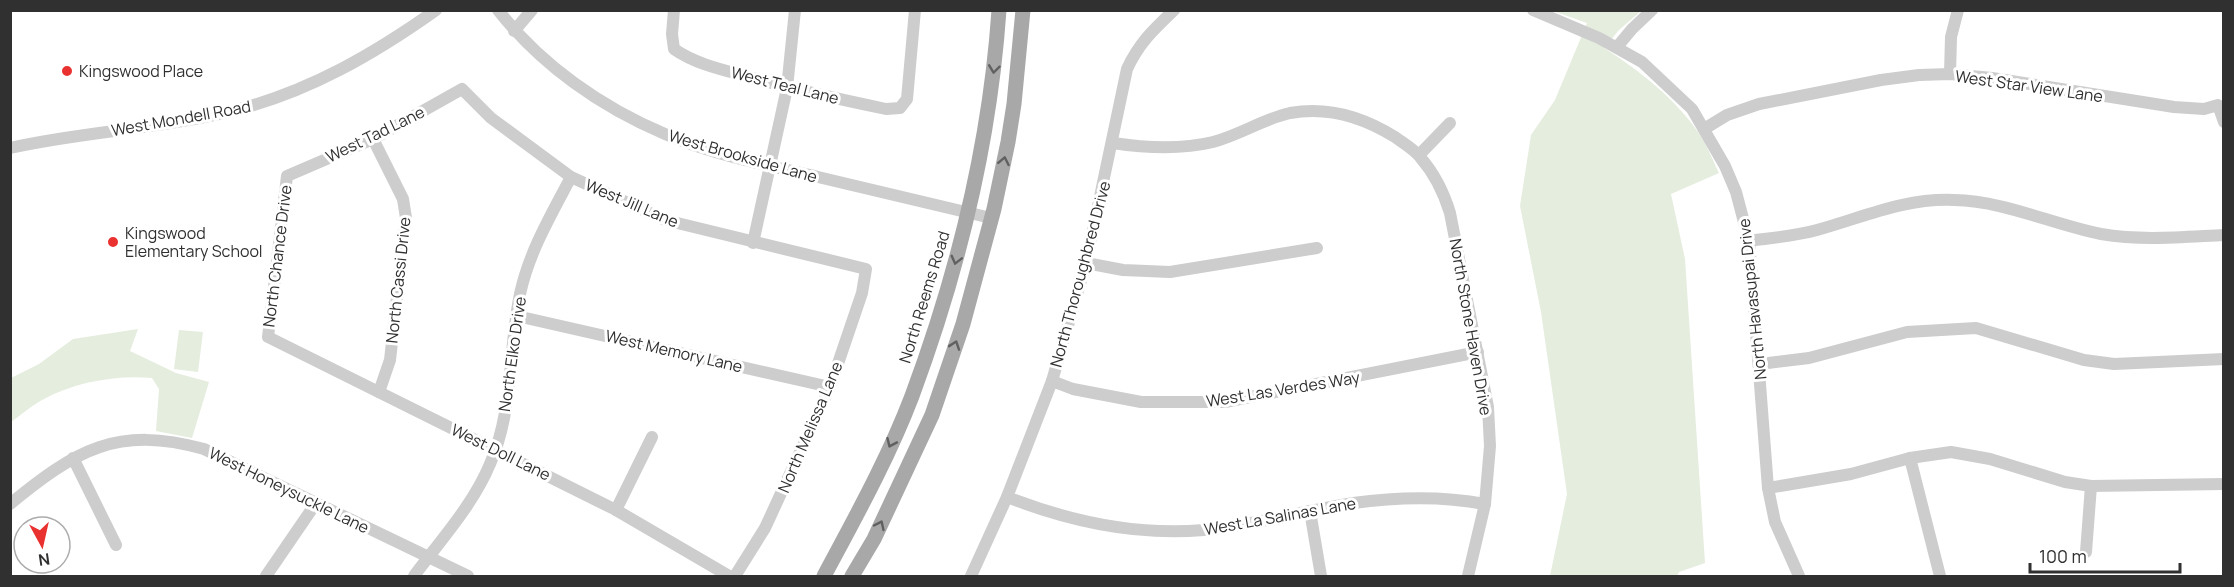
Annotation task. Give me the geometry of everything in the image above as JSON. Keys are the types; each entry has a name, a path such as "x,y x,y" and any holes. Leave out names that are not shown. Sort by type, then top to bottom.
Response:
{"main road":[{"name":"North Reems Road","path":"824,576 872,485 911,397 951,281 968,213 986,123 999,10"},
{"path":"852,576 874,539 932,415 963,324 992,218 1014,104 1023,10"}],"street":[{"name":"West Mondell Road","path":"10,148 191,119 234,111 276,99 346,68 436,10"},
{"name":"West Brookside Lane","path":"498,10 514,30 581,88 624,115 666,135 720,153 770,166 992,218"},
{"path":"514,30 532,10"},
{"name":"West Teal Lane","path":"674,10 672,34 674,49 703,64 787,88 886,109 900,108 907,99 915,10"},
{"path":"753,243 787,88 795,10"},
{"name":"North Thoroughbred Drive","path":"970,576 1007,497 1032,427 1052,381 1086,263 1127,69 1137,48 1151,31 1174,10"},
{"name":"North Havasupai Drive","path":"1533,10 1617,47 1642,62 1667,84 1692,109 1736,192 1749,241 1768,488 1775,522 1799,576"},
{"path":"1617,47 1652,10"},
{"path":"1950,74 1951,37 1958,10"},
{"name":"West Star View Lane","path":"1704,129 1727,115 1759,104 1881,80 1950,74 1992,78 2174,108 2204,109 2218,105 2223,122"},
{"name":"West Tad Lane","path":"287,176 373,139 462,89"},
{"name":"West Jill Lane","path":"462,89 491,118 571,177 665,220 866,269"},
{"name":"North Stone Haven Drive","path":"1113,143 1147,148 1180,147 1214,142 1270,119 1291,113 1322,110 1345,114 1373,123 1419,155 1434,176 1448,206 1488,407 1490,446 1485,504 1468,576"},
{"path":"1419,155 1450,123"},
{"name":"North Cassi Drive","path":"373,139 403,199 406,218 390,360 379,392"},
{"name":"North Chance Drive","path":"268,337 287,176"},
{"name":"North Elko Drive","path":"414,576 468,503 490,466 505,410 519,296 528,260 571,177"},
{"path":"1749,241 1815,231 1894,205 1955,200 2004,206 2098,233 2136,239 2223,235"},
{"path":"1086,263 1123,270 1170,272 1317,248"},
{"name":"North Melissa Lane","path":"735,576 765,528 830,387 862,293 866,269"},
{"name":"West Memory Lane","path":"517,316 830,387"},
{"path":"1760,364 1809,358 1907,332 1976,328 2084,360 2115,364 2223,359"},
{"name":"West Doll Lane","path":"268,337 616,510 729,576"},
{"name":"West Las Verdes Way","path":"1052,381 1096,394 1141,402 1225,402 1347,380 1478,352"},
{"path":"616,510 652,437"},
{"name":"West Honeysuckle Lane","path":"10,504 49,473 93,448 132,440 156,440 190,445 204,449 468,576"},
{"path":"1768,488 1851,474 1910,458 1951,452 1990,459 2065,482 2091,486 2223,484"},
{"path":"73,458 116,545"},
{"path":"1910,458 1940,576"},
{"path":"2086,552 2091,486"},
{"name":"West La Salinas Lane","path":"1007,497 1048,513 1076,520 1110,527 1142,530 1204,530 1354,503 1394,499 1459,500 1485,504"},
{"path":"266,576 316,503"},
{"path":"1310,511 1321,576"}],"green space":[{"path":"1553,11 1641,11 1619,30 1604,48 1644,76 1680,109 1703,140 1719,173 1671,194 1685,259 1705,563 1679,572 1677,576 1550,576 1567,494 1541,312 1520,206 1531,135 1555,100 1587,23"},
{"path":"138,329 130,351 176,373 209,382 192,438 156,431 159,389 152,378 110,379 82,384 38,402 11,422 11,378 39,364 73,339"},
{"path":"179,330 203,332 198,372 174,369"}],"place":[{"name":"Kingswood Place","path":"67,71"},
{"name":"Kingswood Elementary School","path":"113,242"}]}
